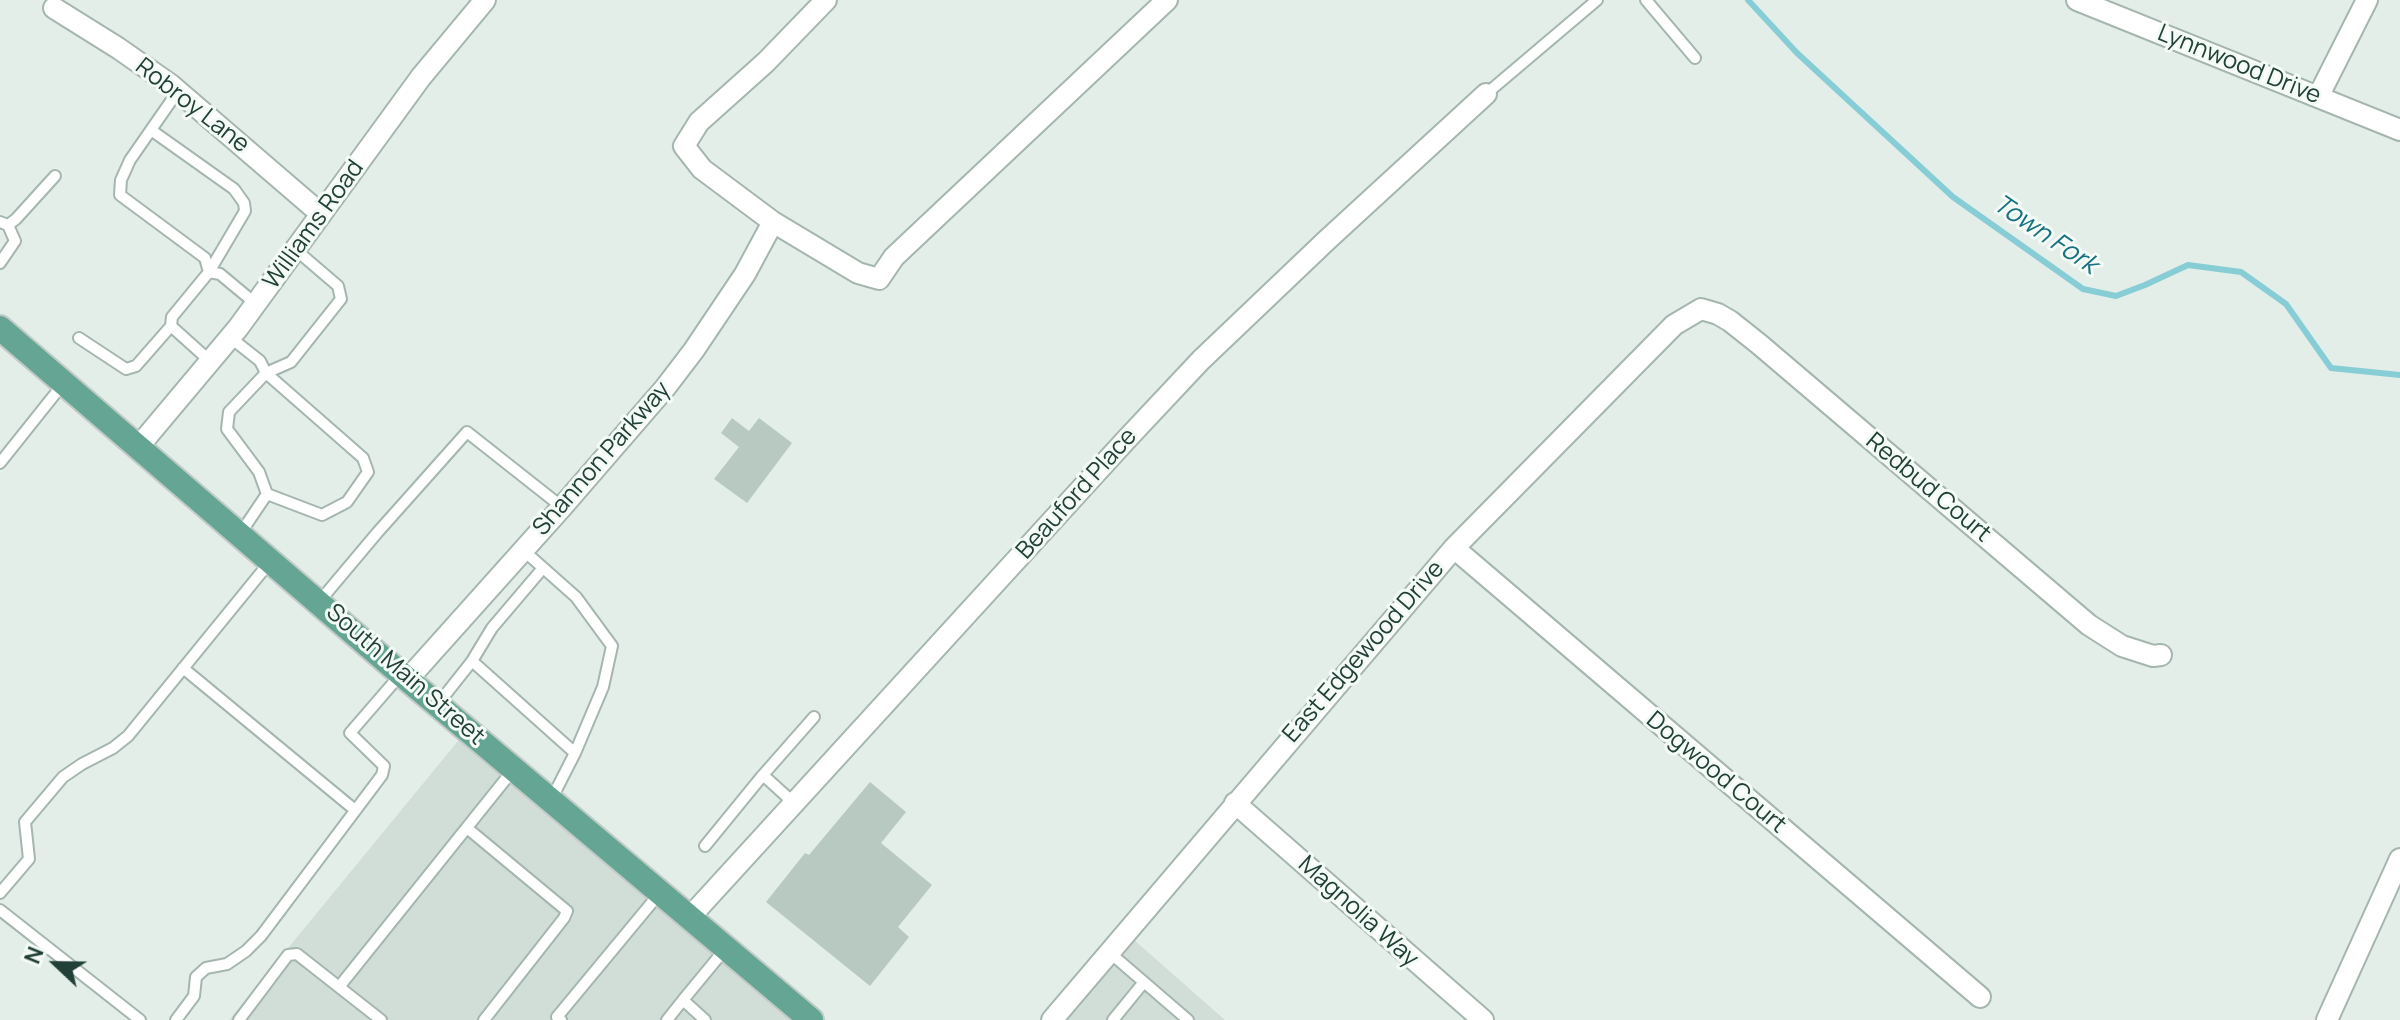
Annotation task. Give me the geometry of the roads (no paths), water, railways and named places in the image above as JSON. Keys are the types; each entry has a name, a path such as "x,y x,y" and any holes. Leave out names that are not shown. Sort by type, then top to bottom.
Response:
{"main road":[{"name":"South Main Street","path":"0,328 659,894 811,1020"}],"street":[{"path":"826,0 766,62 699,122 684,146 702,169 773,222 858,273 879,279 894,257 1167,0"},
{"name":"Lynnwood Drive","path":"2077,0 2400,130"},
{"path":"2318,97 2367,0"},
{"name":"Williams Road","path":"139,446 231,338 473,4"},
{"name":"Robroy Lane","path":"54,8 178,91 321,214"},
{"name":"Beauford Place","path":"690,917 1201,360 1486,94"},
{"name":"Shannon Parkway","path":"404,676 562,507 665,388 745,274 773,222"},
{"name":"East Edgewood Drive","path":"1052,1020 1454,548 1674,325 1701,309"},
{"name":"Redbud Court","path":"1701,309 1730,321 1759,344 2089,625 2122,646 2137,652 2161,655"},
{"name":"Dogwood Court","path":"1454,548 1980,997"},
{"name":"Magnolia Way","path":"1235,803 1483,1020"},
{"path":"2327,1020 2400,859"}],"lane":[{"path":"1486,94 1597,0"},
{"path":"1646,0 1695,58"},
{"path":"178,91 130,160 121,180 120,195 205,258 209,272"},
{"path":"79,338 126,369 136,366 171,326 172,317 209,272 245,211 244,203 234,189 151,130"},
{"path":"0,263 15,241 4,223 16,219 55,176"},
{"path":"231,338 260,361 266,373 363,458 368,472 347,502 322,515 267,494 259,472 227,429 229,412 266,373 291,362 341,299 338,286 296,250"},
{"path":"209,272 220,274 256,304"},
{"path":"171,326 211,362"},
{"path":"0,463 64,382"},
{"path":"319,602 467,432 562,507"},
{"path":"240,534 267,494"},
{"path":"523,550 576,597 612,646 603,687 551,800"},
{"path":"0,893 29,859 25,822 63,777 128,736 271,561"},
{"path":"438,704 472,661 492,628 543,568"},
{"path":"472,661 575,753"},
{"path":"183,668 355,810"},
{"path":"176,1020 194,996 196,977 206,968 227,964 261,936 382,775 384,766 350,733 404,676"},
{"path":"705,846 814,717"},
{"path":"339,987 514,768"},
{"path":"763,775 795,804"},
{"path":"467,828 567,911 484,1020"},
{"path":"558,1019 659,894"},
{"path":"0,910 140,1020"},
{"path":"667,1020 726,948"},
{"path":"1109,952 1188,1020"},
{"path":"239,1020 288,955 297,954 381,1020"},
{"path":"1113,1020 1144,982"},
{"path":"683,1000 705,1020"}],"waterway":[{"name":"Town Fork","path":"1748,0 1797,53 1953,197 2083,289 2116,296 2188,265 2241,272 2286,304 2331,368 2400,375"}]}
